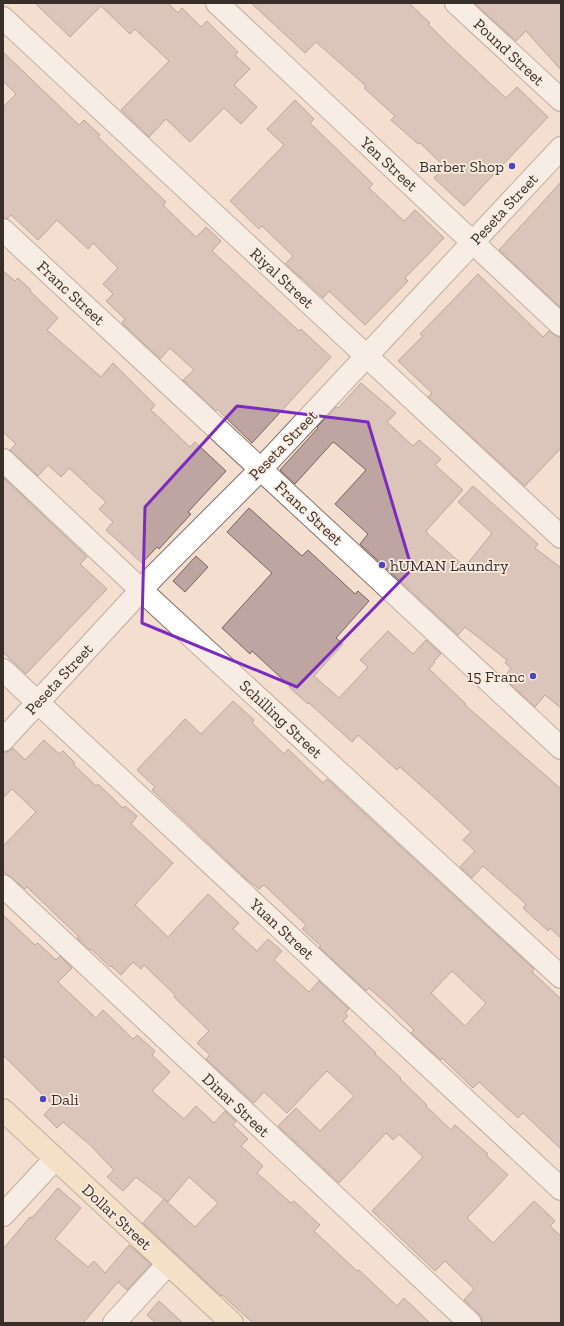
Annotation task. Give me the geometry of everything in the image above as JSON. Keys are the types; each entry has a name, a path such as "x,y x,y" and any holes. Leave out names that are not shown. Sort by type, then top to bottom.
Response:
{"street":[{"name":"Yen Street","path":"217,3 561,325"},
{"name":"Pound Street","path":"456,3 561,100"},
{"name":"Riyal Street","path":"3,18 561,537"},
{"name":"Peseta Street","path":"3,740 141,590 261,469 561,148"},
{"name":"Franc Street","path":"3,230 561,748"},
{"name":"Schilling Street","path":"3,460 141,590 561,977"},
{"name":"Yuan Street","path":"3,670 561,1189"},
{"name":"Dinar Street","path":"3,886 470,1323"},
{"name":"Dollar Street","path":"3,1110 232,1323"},
{"path":"3,1214 55,1158"},
{"path":"114,1323 168,1264"}],"highlighted area":[{"path":"237,406 368,422 412,569 297,687 142,623 145,507"}],"building":[{"path":"35,3 168,3 178,13 182,8 201,27 207,21 238,52 235,55 250,69 234,85 257,107 241,124 224,108 190,142 166,119 149,137 121,110 169,61 135,29 130,34 101,6 70,37"},
{"path":"251,3 409,3 430,23 428,24 448,44 506,98 517,87 548,117 464,206 434,178 445,167 420,143 418,144 391,120 395,116 364,88 366,86 316,42 305,53"},
{"path":"474,3 561,3 561,70 526,31 516,41"},
{"path":"3,52 79,125 84,120 100,135 98,137 166,202 163,205 196,237 206,227 221,241 212,251 299,331 301,329 331,357 252,443 217,409 216,411 183,380 194,370 170,348 160,359 122,323 125,319 106,301 113,294 103,284 118,268 93,243 88,249 57,220 38,240 11,215 7,219 3,218 3,107 16,94 3,81"},
{"path":"295,100 314,119 310,123 373,184 369,188 404,221 415,210 444,238 405,278 408,281 365,325 329,291 323,298 285,264 293,256 262,226 259,229 230,201 284,145 267,129"},
{"path":"561,182 561,308 499,250"},
{"path":"3,271 15,281 18,278 58,318 47,330 101,377 113,363 155,405 151,410 190,447 195,442 226,471 188,512 191,514 159,549 157,547 142,563 106,530 113,522 99,509 106,502 69,468 61,477 48,465 38,476 10,450 16,444 3,432"},
{"path":"478,274 543,337 549,331 558,337 561,337 561,448 525,486 428,397 432,393 398,361 423,336 420,334"},
{"path":"361,383 396,413 387,422 413,446 419,440 441,459 435,465 463,490 426,531 428,534 465,567 492,533 458,502 473,486 538,544 535,548 561,568 561,708 545,695 535,707 504,678 511,668 505,663 507,660 465,627 458,635 360,544 368,534 335,504 366,470 336,444 333,442 295,484 280,470 318,428 317,427 336,407 338,408"},
{"path":"3,477 87,557 80,564 107,589 26,674 3,652"},
{"path":"249,508 302,556 308,550 355,594 358,591 369,601 336,638 343,644 314,676 339,698 368,667 360,660 388,631 413,654 426,640 441,654 429,669 466,704 465,705 561,789 561,938 550,928 548,931 523,908 526,904 483,866 472,878 460,867 475,851 463,840 471,832 436,799 400,767 397,770 358,735 352,742 289,687 290,686 252,651 250,654 222,628 272,573 227,532"},
{"path":"196,556 208,567 185,592 173,581"},
{"path":"233,701 254,720 252,723 284,754 288,749 323,783 327,779 534,969 532,972 561,999 561,1149 523,1113 518,1118 479,1082 473,1088 442,1058 441,1060 411,1033 414,1030 387,1004 369,988 366,991 319,947 321,946 302,929 306,925 264,885 259,889 245,878 152,790 155,787 137,770 185,719 201,734","holes":["452,971 486,1003 465,1026 431,993"]},
{"path":"44,740 59,754 63,751 75,763 73,764 96,786 98,784 123,808 125,806 137,816 131,824 173,863 135,905 168,937 208,894 239,923 233,929 257,951 268,939 282,951 274,960 309,992 319,981 349,1009 345,1013 348,1016 343,1021 451,1130 455,1125 488,1154 486,1155 508,1175 467,1218 493,1243 534,1201 555,1221 550,1226 561,1236 561,1323 482,1323 482,1319 479,1314 464,1300 474,1289 445,1261 435,1271 372,1211 423,1157 399,1134 393,1140 386,1133 339,1183 278,1126 296,1108 320,1131 354,1096 327,1071 287,1113 264,1092 254,1103 206,1059 210,1055 197,1043 209,1031 144,965 141,969 133,962 121,975 77,938 79,937 27,887 25,889 3,871 3,846 36,812 12,789 3,798 3,752 7,752 13,748 25,760"},
{"path":"3,915 35,945 38,943 56,960 60,956 72,968 58,982 96,1018 103,1010 133,1039 137,1035 155,1051 152,1055 170,1072 152,1091 184,1119 196,1106 214,1123 225,1111 236,1121 233,1125 248,1139 241,1146 263,1166 257,1173 291,1203 294,1201 320,1225 314,1231 357,1271 359,1270 397,1306 404,1298 430,1323 253,1323 222,1295 221,1296 143,1223 164,1199 136,1177 123,1191 107,1177 114,1170 90,1145 63,1122 57,1128 44,1115 53,1105 3,1055","holes":["189,1177 218,1203 195,1227 165,1200 168,1202"]},
{"path":"58,1188 81,1208 55,1239 88,1267 94,1261 105,1273 129,1245 151,1264 127,1290 118,1282 83,1323 3,1323 3,1249 30,1217 32,1218"},
{"path":"159,1301 183,1323 156,1323 147,1315"}],"place":[{"name":"Barber Shop","path":"512,166"},
{"name":"hUMAN Laundry","path":"382,565"},
{"name":"15 Franc","path":"533,676"},
{"name":"Dali","path":"43,1099"}]}
